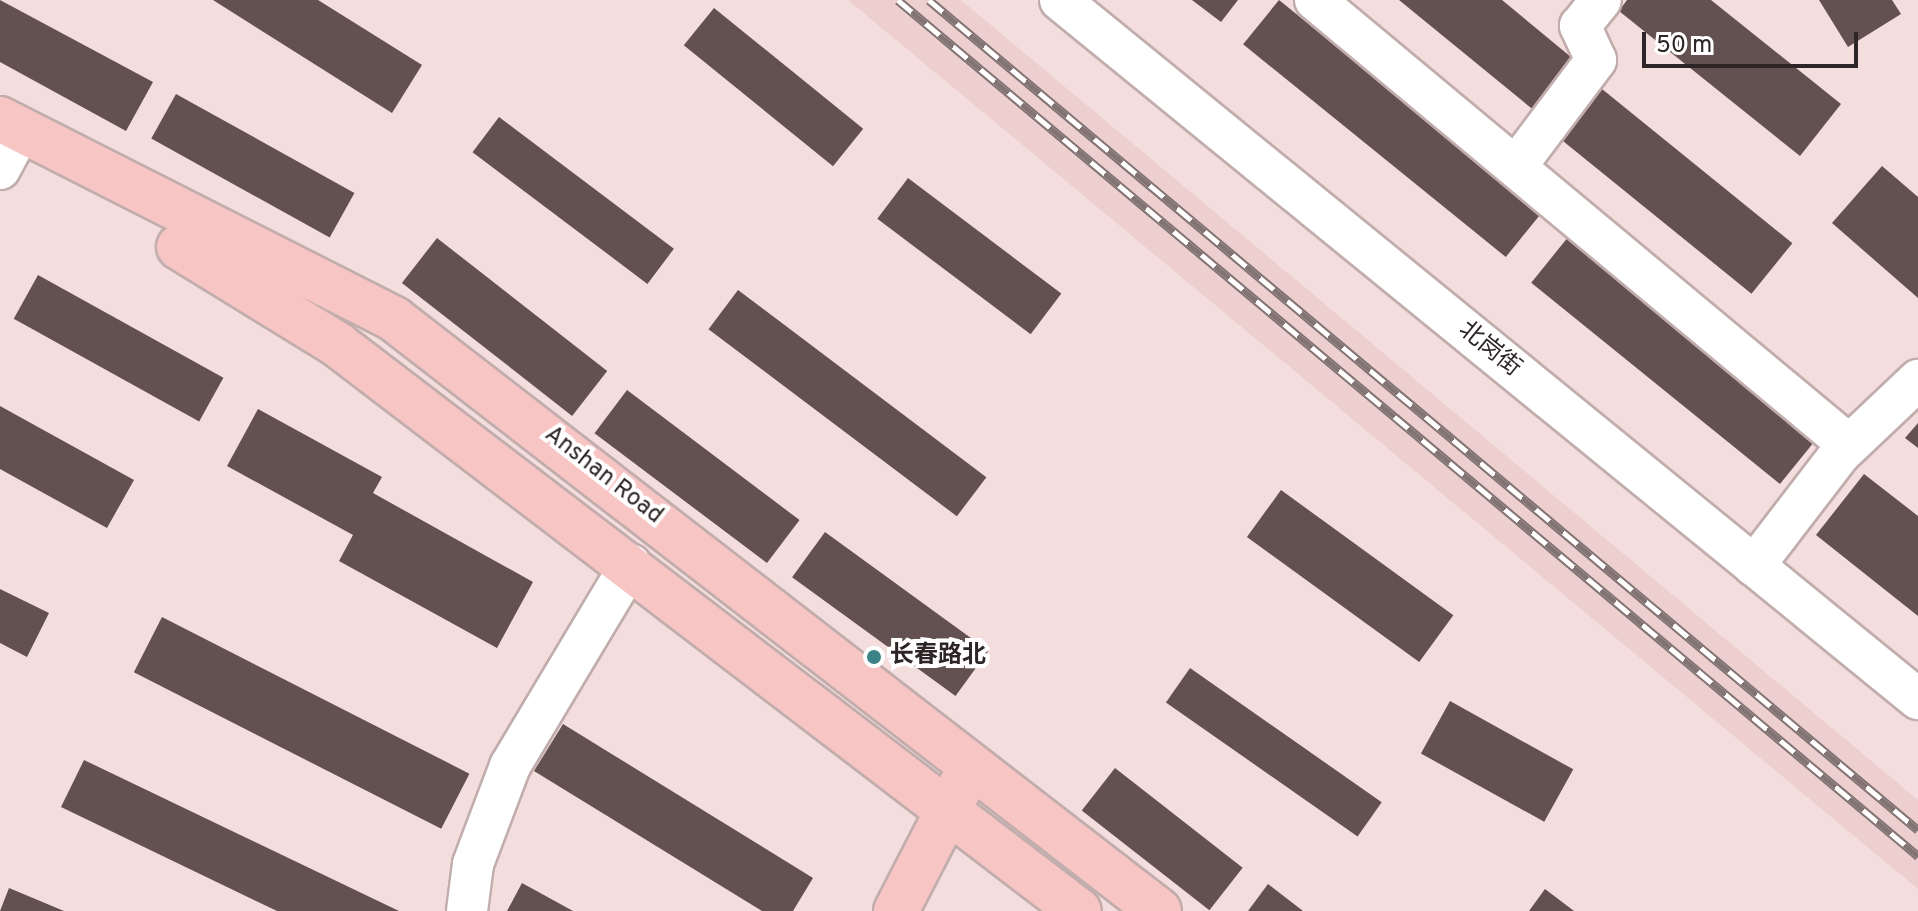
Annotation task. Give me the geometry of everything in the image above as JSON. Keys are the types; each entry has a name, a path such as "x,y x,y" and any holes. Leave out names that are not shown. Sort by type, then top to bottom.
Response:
{"main road":[{"name":"Anshan Road","path":"6,145 229,273 631,564 1079,911"},
{"name":"Anshan Road","path":"6,145 394,319 972,762 1159,911"},
{"path":"896,911 972,762"}],"street":[{"name":"北岗街","path":"1060,0 1918,699"},
{"path":"1315,0 1518,164 1849,445"},
{"path":"1518,164 1596,60 1580,26 1601,0"},
{"path":"1754,566 1849,445 1918,380"},
{"path":"467,911 473,864 510,766 631,564"}],"shaded area":[{"path":"848,0 961,0 1918,800 1918,889"}],"building":[{"path":"0,0 153,82 126,131 0,62"},
{"path":"213,0 318,0 422,65 392,113"},
{"path":"1192,0 1238,0 1221,22"},
{"path":"1279,0 1542,213 1506,257 1243,44"},
{"path":"1399,0 1502,0 1577,62 1536,112"},
{"path":"1627,0 1711,0 1841,104 1800,156 1619,11"},
{"path":"1819,0 1892,0 1901,14 1848,47"},
{"path":"714,8 863,129 833,166 684,45"},
{"path":"1602,89 1792,243 1751,294 1561,140"},
{"path":"176,94 354,193 330,238 151,139"},
{"path":"499,117 674,249 647,284 473,152"},
{"path":"1882,166 1918,197 1918,298 1832,223"},
{"path":"908,178 1061,294 1031,334 877,219"},
{"path":"1569,236 1818,437 1780,484 1531,283"},
{"path":"437,238 607,371 572,416 402,283"},
{"path":"38,275 223,378 199,422 14,319"},
{"path":"738,290 986,477 957,516 709,329"},
{"path":"627,390 800,520 767,563 595,433"},
{"path":"0,406 134,480 107,528 0,469"},
{"path":"258,409 382,477 373,493 533,582 497,648 339,561 353,535 227,466"},
{"path":"1918,423 1918,448 1905,438"},
{"path":"1864,474 1918,516 1918,616 1816,535"},
{"path":"1281,490 1453,615 1419,662 1247,537"},
{"path":"825,532 988,651 956,696 792,577"},
{"path":"0,589 49,613 27,657 0,643"},
{"path":"162,617 469,774 441,829 134,672"},
{"path":"1190,668 1382,802 1358,837 1166,702"},
{"path":"1450,701 1573,769 1544,822 1421,753"},
{"path":"563,724 813,878 793,911 762,911 534,771"},
{"path":"84,760 399,911 277,911 61,807"},
{"path":"1115,768 1243,868 1209,910 1082,811"},
{"path":"522,883 573,911 507,911"},
{"path":"1268,884 1303,911 1248,911"},
{"path":"9,888 64,911 0,911"},
{"path":"1545,889 1574,911 1529,911"}],"railway":[{"path":"898,0 1918,856"},
{"path":"929,0 1918,830"}],"place":[{"name":"长春路北","path":"874,657"}]}
